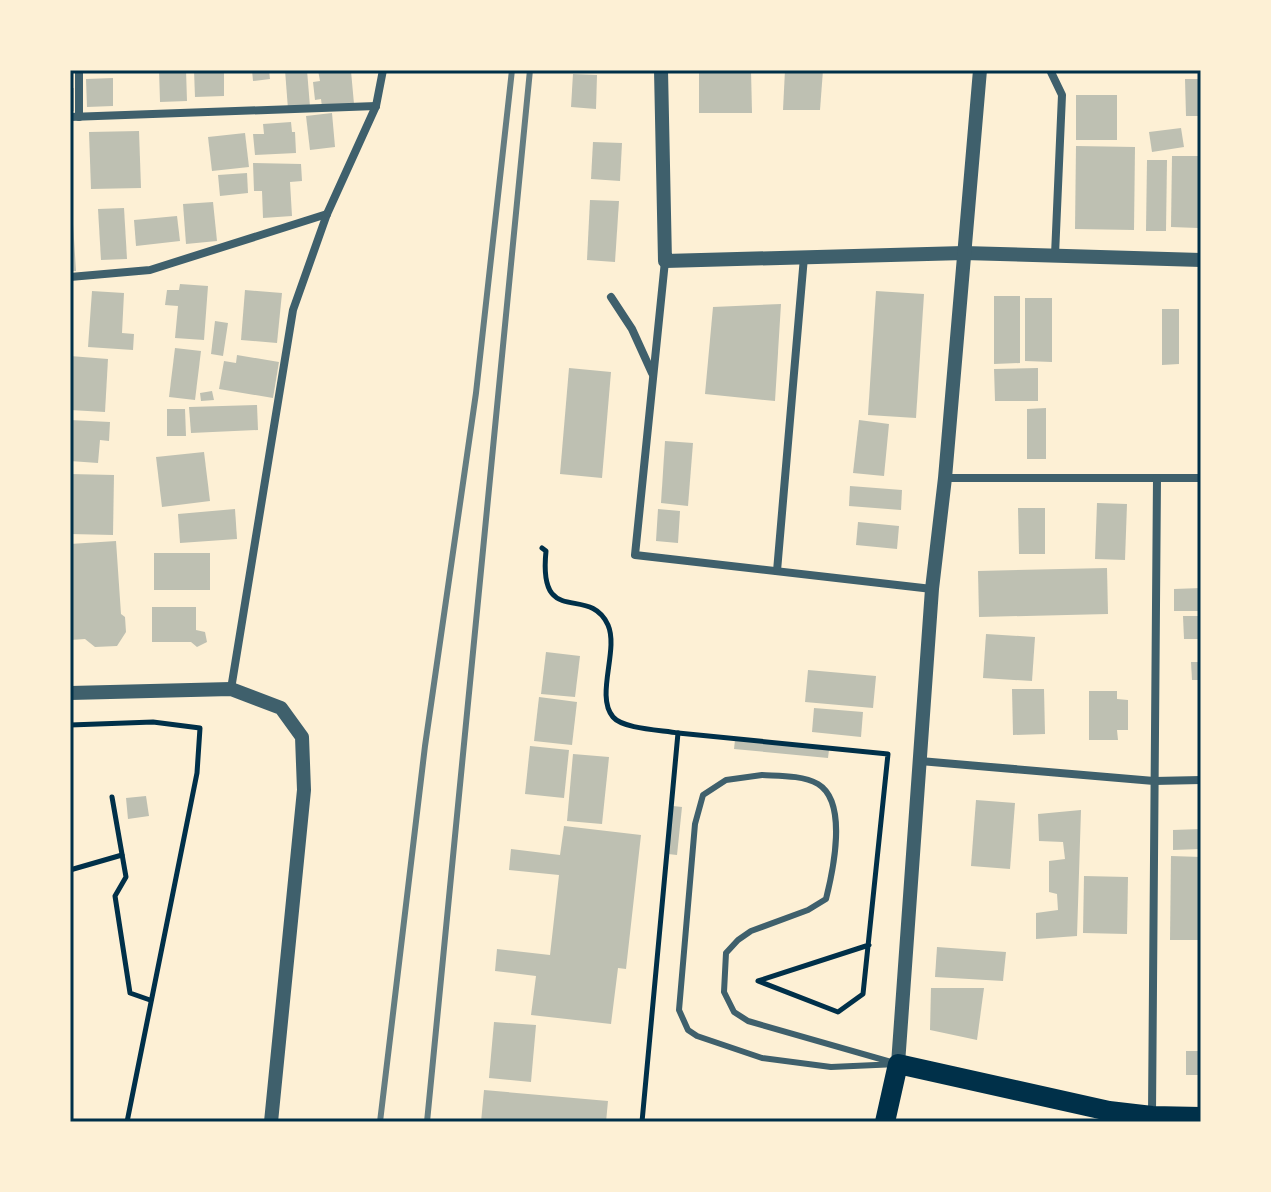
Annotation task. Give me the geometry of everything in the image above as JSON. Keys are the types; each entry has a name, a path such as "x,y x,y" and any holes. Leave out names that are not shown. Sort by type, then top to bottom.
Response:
{"main road":[{"path":"885,1122 898,1064 1109,1111 1201,1117"}],"street":[{"path":"79,70 74,117 376,106"},
{"path":"231,689 293,310 327,214 376,106 383,70"},
{"path":"661,70 665,261 635,555 932,589"},
{"path":"898,1064 932,589 945,478 980,70"},
{"path":"1050,70 1062,95 1055,255"},
{"path":"70,277 150,270 327,214"},
{"path":"665,261 964,253 1201,260"},
{"path":"777,571 804,257"},
{"path":"611,297 632,329 652,374"},
{"path":"945,478 1201,478"},
{"path":"1152,1116 1157,478"},
{"path":"70,693 231,689 281,708 302,737 304,790 271,1122"},
{"path":"920,761 1154,781 1201,780"}],"lane":[{"path":"762,775 793,776 819,785 832,801 837,829 826,899 808,910 751,931 726,953 724,992 734,1012 748,1021 898,1064 831,1067 762,1058 723,1046 688,1030 679,1010 695,824 703,795 726,780 762,775"}],"path":[{"path":"542,548 546,551 545,586 553,596 592,609 607,622 611,635 606,701 611,716 623,724 678,733 888,754 869,945 863,994 838,1012 758,981 869,945"},
{"path":"70,725 153,722 200,728 197,773 127,1122"},
{"path":"642,1122 678,733"},
{"path":"112,797 126,877 115,896 130,993 150,1000"},
{"path":"70,870 122,855"}],"building":[{"path":"159,70 186,70 187,101 160,102"},
{"path":"194,70 224,70 224,96 195,97"},
{"path":"252,70 269,70 270,79 253,81"},
{"path":"285,70 307,70 310,107 288,109"},
{"path":"318,70 331,70 331,73 351,71 354,104 322,107 321,99 315,100 313,82 320,81"},
{"path":"699,70 751,70 752,113 699,113"},
{"path":"785,70 823,70 820,110 783,110"},
{"path":"573,74 597,75 596,109 571,107"},
{"path":"113,78 113,106 87,107 86,79"},
{"path":"1185,79 1201,79 1201,116 1186,116"},
{"path":"70,88 74,88 74,111 70,111"},
{"path":"1076,95 1117,95 1117,140 1076,140"},
{"path":"332,113 335,147 310,150 306,116"},
{"path":"291,122 296,153 255,155 253,134 264,134 263,124"},
{"path":"1181,128 1184,147 1152,152 1149,132"},
{"path":"139,131 141,188 91,189 89,132"},
{"path":"245,133 249,167 212,171 208,137"},
{"path":"593,142 622,143 620,181 591,179"},
{"path":"1076,146 1135,147 1134,230 1075,229"},
{"path":"1172,156 1199,156 1198,228 1171,227"},
{"path":"1147,160 1167,160 1166,231 1146,231"},
{"path":"253,163 301,164 302,181 290,182 292,216 263,218 262,191 254,191"},
{"path":"247,173 248,193 220,196 218,175"},
{"path":"590,200 619,201 615,262 587,260"},
{"path":"213,202 217,241 186,244 183,204"},
{"path":"72,208 76,271 70,271"},
{"path":"124,208 127,259 101,260 98,209"},
{"path":"177,216 180,241 136,246 134,220"},
{"path":"180,284 208,286 204,340 175,338 178,306 165,305 167,290 179,290"},
{"path":"245,290 282,293 277,343 241,340"},
{"path":"92,291 124,293 122,333 134,334 133,350 88,347"},
{"path":"876,291 924,294 916,418 868,415"},
{"path":"994,296 1020,296 1020,363 994,364"},
{"path":"1025,298 1052,298 1052,362 1025,361"},
{"path":"781,304 775,401 705,394 713,307"},
{"path":"1162,309 1179,309 1179,364 1162,365"},
{"path":"215,321 228,323 223,356 211,354"},
{"path":"175,348 201,351 195,400 169,397"},
{"path":"237,355 279,362 273,398 219,389 224,361 236,363"},
{"path":"70,356 108,359 105,412 70,410"},
{"path":"569,368 611,372 602,478 560,474"},
{"path":"1038,368 1038,401 995,401 994,369"},
{"path":"212,391 214,400 201,401 200,393"},
{"path":"257,405 258,430 191,433 189,407"},
{"path":"1046,408 1046,459 1027,459 1027,409"},
{"path":"167,409 185,409 186,436 167,436"},
{"path":"70,420 110,422 109,441 100,440 98,463 70,461"},
{"path":"859,420 889,424 884,476 853,473"},
{"path":"665,441 693,443 688,506 661,503"},
{"path":"204,452 210,501 162,507 156,457"},
{"path":"70,474 114,475 113,535 70,534"},
{"path":"850,486 902,490 901,510 849,506"},
{"path":"1097,503 1127,504 1125,560 1095,559"},
{"path":"1018,508 1045,508 1045,554 1019,554"},
{"path":"235,509 237,539 180,543 178,514"},
{"path":"658,509 680,511 678,543 656,541"},
{"path":"858,522 899,526 897,549 856,545"},
{"path":"116,541 121,614 125,617 126,632 117,646 95,647 85,639 70,640 70,544"},
{"path":"154,553 210,553 210,590 154,590"},
{"path":"1107,568 1108,614 979,617 978,571"},
{"path":"1201,588 1201,611 1174,611 1174,589"},
{"path":"152,607 196,607 196,630 205,632 207,642 197,647 191,642 152,642"},
{"path":"1183,616 1201,616 1201,639 1184,639"},
{"path":"986,634 1035,637 1032,681 983,678"},
{"path":"546,652 580,656 575,697 541,694"},
{"path":"1191,662 1201,662 1201,680 1192,680"},
{"path":"808,670 876,676 873,708 805,702"},
{"path":"1012,689 1044,689 1045,734 1013,735"},
{"path":"1089,691 1117,691 1117,699 1128,700 1128,730 1117,730 1118,740 1089,740"},
{"path":"539,697 577,702 572,745 534,741"},
{"path":"814,708 863,712 861,737 812,732"},
{"path":"735,740 829,750 828,758 734,749"},
{"path":"530,746 569,750 564,798 525,794"},
{"path":"573,754 609,757 602,824 567,821"},
{"path":"146,796 149,816 128,819 126,798"},
{"path":"976,800 1015,803 1010,869 971,866"},
{"path":"673,806 682,807 677,855 668,854"},
{"path":"1081,810 1077,936 1036,939 1036,913 1058,910 1057,894 1049,892 1049,861 1065,859 1063,842 1039,841 1038,814"},
{"path":"564,826 641,835 626,969 618,968 611,1024 531,1015 536,976 495,971 497,949 550,955 559,875 509,870 511,849 560,855"},
{"path":"1201,829 1201,849 1173,850 1173,830"},
{"path":"1171,856 1201,857 1201,940 1170,940"},
{"path":"1084,876 1128,877 1127,934 1083,933"},
{"path":"937,947 1006,952 1003,981 935,977"},
{"path":"931,988 984,988 977,1040 930,1030"},
{"path":"494,1022 536,1025 531,1082 489,1078"},
{"path":"1186,1051 1201,1051 1201,1075 1186,1075"},
{"path":"484,1090 608,1101 606,1122 481,1122"}],"railway":[{"path":"380,1122 425,746 476,393 512,70"},
{"path":"427,1122 530,70"}]}
